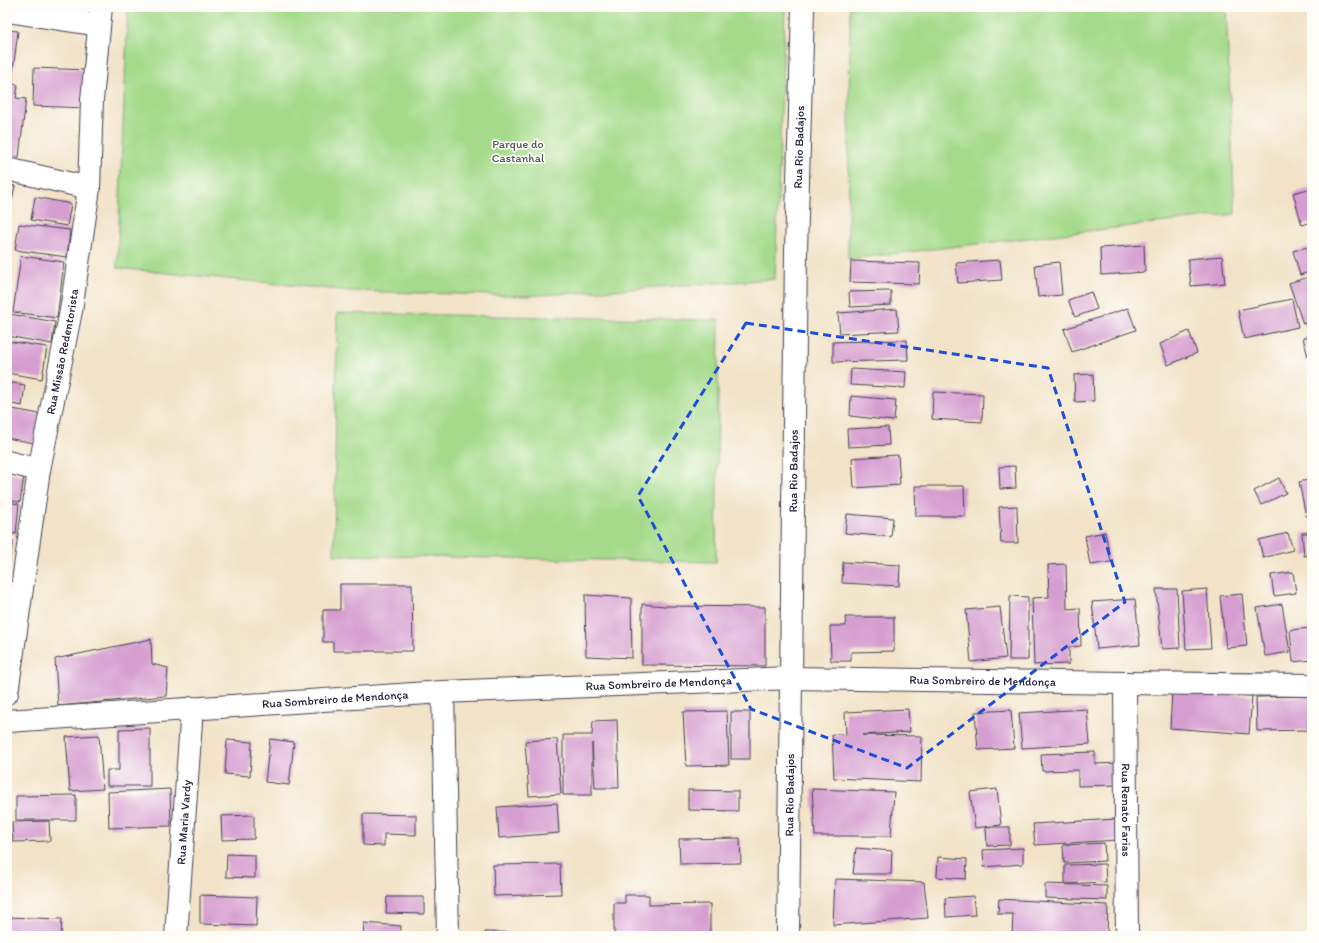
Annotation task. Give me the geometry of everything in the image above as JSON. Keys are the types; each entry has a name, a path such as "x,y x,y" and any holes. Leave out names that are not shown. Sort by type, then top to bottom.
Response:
{"street":[{"name":"Rua Rio Badajos","path":"788,936 796,251 803,7"},
{"path":"7,11 100,16"},
{"name":"Rua Missão Redentorista","path":"7,694 39,470 71,310 89,188 92,100 100,16"},
{"path":"7,169 89,188"},
{"path":"7,462 39,470"},
{"name":"Rua Sombreiro de Mendonça","path":"7,721 443,692 791,678 1312,685"},
{"name":"Rua Renato Farias","path":"1125,683 1127,936"},
{"path":"443,692 448,936"},
{"name":"Rua Maria Vardy","path":"176,936 192,708"}],"highlighted area":[{"path":"746,323 1048,368 1125,602 907,768 751,709 638,496"}],"green space":[{"name":"Parque do Castanhal","path":"128,7 785,7 775,279 527,296 351,291 117,268"},
{"path":"850,7 1226,7 1235,214 848,259"},
{"path":"337,313 719,320 716,562 334,555"}],"building":[{"path":"7,30 18,31 12,79 7,78"},
{"path":"34,68 87,70 86,108 33,106"},
{"path":"7,83 18,85 16,98 26,99 19,157 7,156"},
{"path":"7,185 15,186 8,220 7,219"},
{"path":"1312,188 1312,222 1302,225 1293,193"},
{"path":"35,197 71,204 67,226 31,220"},
{"path":"19,224 70,230 67,257 15,250"},
{"path":"1144,245 1145,272 1101,275 1100,248"},
{"path":"1312,246 1312,271 1300,275 1293,251"},
{"path":"21,256 64,262 57,318 13,312"},
{"path":"1222,256 1225,283 1191,286 1188,259"},
{"path":"1000,260 1002,280 958,283 956,263"},
{"path":"851,261 920,263 919,284 850,282"},
{"path":"1059,262 1062,295 1038,297 1035,265"},
{"path":"1312,276 1312,321 1303,324 1289,283"},
{"path":"891,291 891,305 850,307 849,292"},
{"path":"1091,292 1097,309 1075,317 1068,300"},
{"path":"1292,299 1298,327 1244,339 1238,310"},
{"path":"1128,308 1136,330 1072,352 1064,329"},
{"path":"897,309 899,331 840,334 838,313"},
{"path":"10,314 55,322 52,344 7,336"},
{"path":"1189,331 1197,353 1168,365 1160,344"},
{"path":"1312,335 1312,367 1311,368 1303,338"},
{"path":"907,340 908,360 833,362 833,342"},
{"path":"7,341 47,347 42,379 7,373"},
{"path":"851,369 906,372 905,388 850,385"},
{"path":"1093,374 1094,401 1075,402 1074,375"},
{"path":"7,382 25,385 22,406 7,403"},
{"path":"933,392 983,394 982,422 932,419"},
{"path":"851,396 896,400 894,421 850,416"},
{"path":"7,408 40,414 34,443 7,438"},
{"path":"888,427 889,445 848,447 847,429"},
{"path":"898,455 900,485 854,488 852,458"},
{"path":"1015,466 1016,488 1000,489 999,467"},
{"path":"7,473 24,476 20,502 7,500"},
{"path":"1279,478 1286,493 1261,505 1254,491"},
{"path":"1312,479 1312,514 1306,516 1299,482"},
{"path":"915,486 964,486 965,516 916,516"},
{"path":"7,502 19,504 16,534 7,533"},
{"path":"1017,506 1018,543 1001,543 999,507"},
{"path":"847,514 893,518 891,537 845,533"},
{"path":"1105,532 1111,562 1090,565 1085,536"},
{"path":"1288,533 1293,550 1263,558 1259,540"},
{"path":"1302,533 1312,533 1312,555 1304,556"},
{"path":"7,540 13,541 9,562 7,562"},
{"path":"843,562 900,565 899,586 842,583"},
{"path":"1066,564 1067,609 1080,608 1081,646 1069,647 1069,664 1034,665 1032,598 1049,597 1048,565"},
{"path":"1293,572 1296,593 1274,596 1271,575"},
{"path":"340,584 412,584 413,651 333,651 333,642 323,642 323,610 340,610"},
{"path":"1156,589 1177,589 1180,648 1162,649"},
{"path":"1207,589 1211,648 1186,649 1182,591"},
{"path":"1242,594 1247,646 1226,648 1220,596"},
{"path":"585,595 631,598 632,658 586,656"},
{"path":"1010,596 1028,597 1028,660 1009,660"},
{"path":"1135,599 1140,645 1097,649 1092,602"},
{"path":"642,604 665,606 765,607 765,666 642,665"},
{"path":"1282,604 1290,652 1265,656 1257,608"},
{"path":"1000,607 1006,658 971,662 966,610"},
{"path":"845,617 894,617 894,651 851,652 851,661 831,661 830,626 846,626"},
{"path":"1312,628 1312,660 1293,662 1290,630"},
{"path":"151,639 152,664 168,668 166,696 58,706 55,659"},
{"path":"1172,691 1252,696 1249,734 1170,728"},
{"path":"1312,696 1312,730 1257,731 1256,697"},
{"path":"908,709 910,732 862,735 922,736 921,782 834,778 832,734 846,735 845,712"},
{"path":"1087,709 1090,744 1022,748 1019,713"},
{"path":"1011,710 1014,748 978,750 975,712"},
{"path":"727,711 729,765 686,766 683,712"},
{"path":"731,712 750,712 750,759 731,759"},
{"path":"617,720 619,788 595,788 592,743 592,795 563,795 563,735 592,735 593,721"},
{"path":"150,728 150,786 107,786 107,770 119,770 119,729"},
{"path":"99,735 103,789 70,791 66,737"},
{"path":"270,739 294,742 289,785 265,782"},
{"path":"557,739 561,794 529,796 525,741"},
{"path":"227,740 252,742 250,776 225,774"},
{"path":"1095,752 1095,764 1119,763 1120,785 1078,786 1078,770 1042,771 1041,754"},
{"path":"170,789 171,826 109,828 108,792"},
{"path":"812,789 894,792 891,836 815,836"},
{"path":"997,789 1001,825 975,828 970,792"},
{"path":"688,790 738,791 738,811 688,810"},
{"path":"76,795 76,820 16,820 16,796"},
{"path":"557,803 559,833 499,838 497,807"},
{"path":"363,814 416,815 416,835 384,834 384,846 363,845"},
{"path":"254,815 254,839 222,840 221,816"},
{"path":"1117,819 1118,840 1035,845 1033,824"},
{"path":"49,821 50,841 13,842 12,822"},
{"path":"986,827 1010,827 1010,845 987,846"},
{"path":"740,838 741,863 680,864 679,839"},
{"path":"1104,843 1105,861 1064,863 1063,845"},
{"path":"856,848 892,851 891,874 853,874"},
{"path":"1023,848 1023,864 984,867 983,850"},
{"path":"227,854 255,855 255,878 226,877"},
{"path":"938,857 967,859 966,879 937,877"},
{"path":"560,864 561,894 494,896 493,865"},
{"path":"1105,864 1106,882 1065,884 1065,865"},
{"path":"835,879 924,882 928,918 833,925"},
{"path":"1045,884 1107,886 1107,900 1045,898"},
{"path":"200,895 257,897 256,926 200,924"},
{"path":"625,895 649,895 649,905 710,904 710,936 614,936 614,903 625,903"},
{"path":"973,896 975,915 946,917 945,898"},
{"path":"387,897 424,897 424,914 386,913"},
{"path":"999,899 1108,905 1107,936 1012,936 1013,914 998,914"},
{"path":"7,917 62,919 61,936 7,936"},
{"path":"364,923 401,926 400,936 363,936"},
{"path":"485,932 533,933 533,936 485,936"}]}
